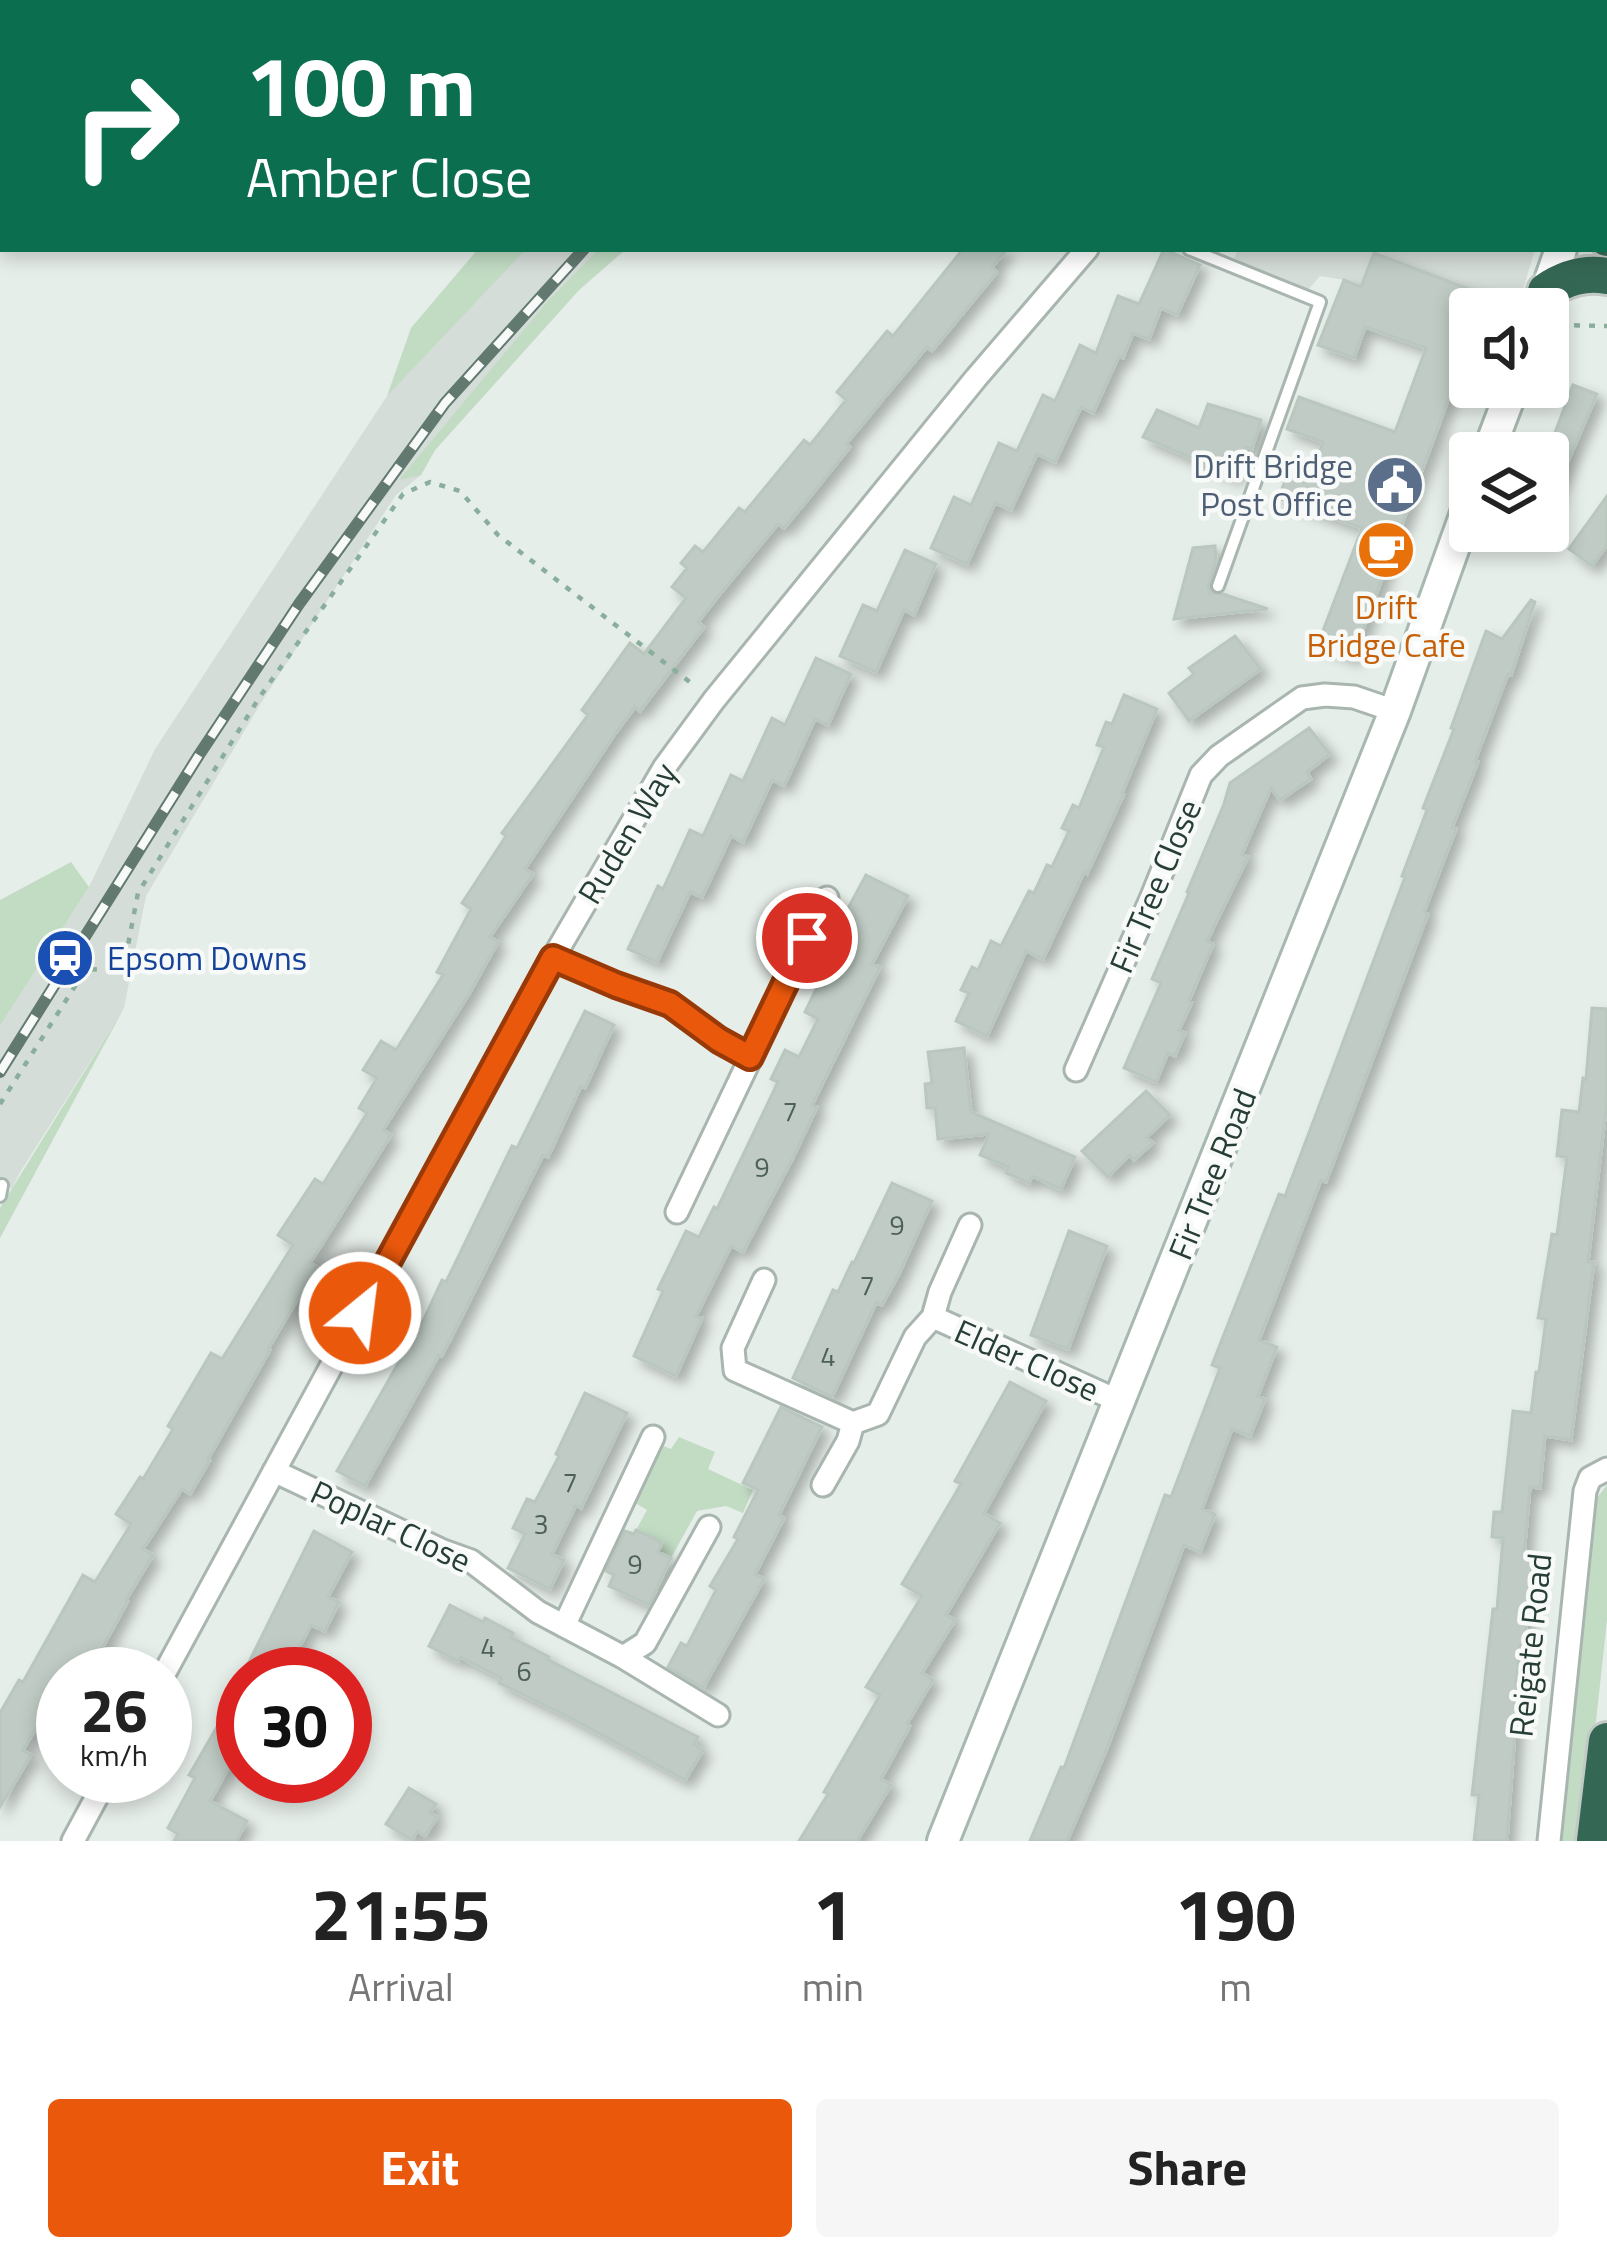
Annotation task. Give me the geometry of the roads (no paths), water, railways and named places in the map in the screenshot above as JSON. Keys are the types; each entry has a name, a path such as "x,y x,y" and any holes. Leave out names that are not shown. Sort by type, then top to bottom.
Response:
{"highway":[{"path":"1562,288 1570,278 1607,276"},
{"path":"1600,1837 1607,1741"}],"main road":[{"path":"1550,288 1560,252"},
{"name":"Fir Tree Road","path":"943,1841 1395,711 1452,552"}],"street":[{"name":"Ruden Way","path":"179,1647 553,958 664,768 976,378 1084,252"},
{"name":"Fir Tree Close","path":"1076,1070 1201,776 1219,756 1302,698 1354,697 1395,711"},
{"path":"677,1212 826,898"},
{"path":"553,958 670,1004 750,1057"},
{"name":"Elder Close","path":"824,1485 853,1423 878,1414 915,1337 933,1317 970,1225"},
{"path":"764,1280 733,1348 734,1370 853,1423"},
{"name":"Elder Close","path":"933,1317 1121,1402"},
{"path":"564,1626 653,1437"},
{"name":"Reigate Road","path":"1549,1841 1585,1491 1590,1478 1607,1468"},
{"name":"Poplar Close","path":"274,1471 471,1561 538,1612 718,1715"},
{"path":"623,1658 645,1643 709,1528"},
{"path":"73,1841 93,1803"}],"lane":[{"path":"1196,252 1320,302 1218,586"}],"railway":[{"path":"0,1072 299,604 445,403 581,252"}],"place":[{"name":"Drift Bridge Post Office","path":"1395,485"},
{"name":"Drift Bridge Cafe","path":"1386,550"},
{"name":"Epsom Downs","path":"65,958"}]}
